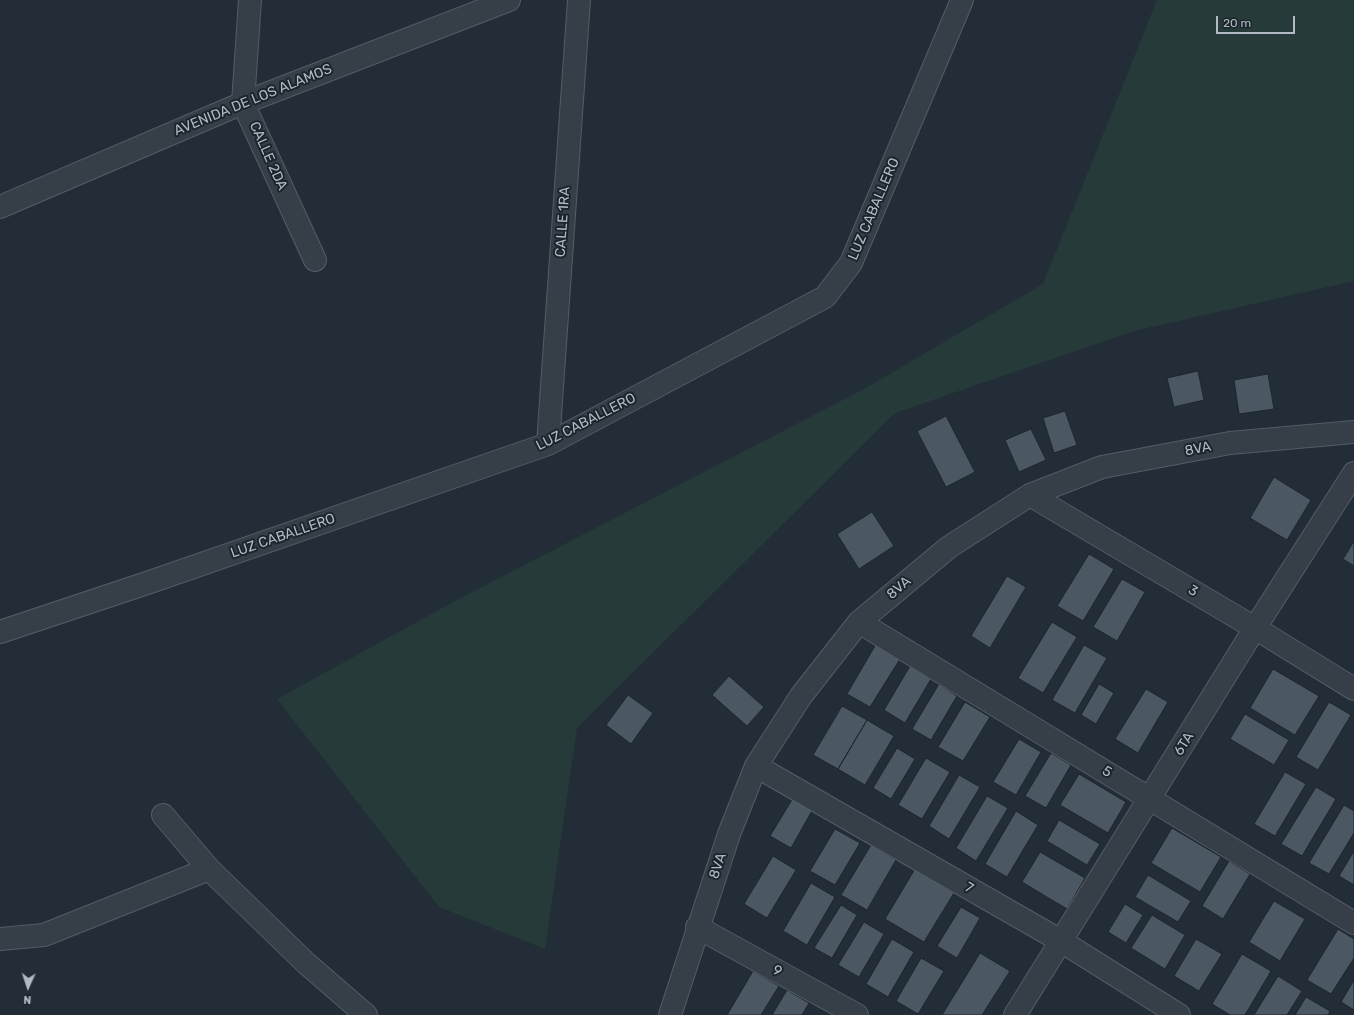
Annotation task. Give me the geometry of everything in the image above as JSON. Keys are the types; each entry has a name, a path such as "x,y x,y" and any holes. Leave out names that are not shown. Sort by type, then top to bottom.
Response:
{"street":[{"name":"CALLE 2DA","path":"250,0 243,102 315,260"},
{"name":"AVENIDA DE LOS ALAMOS","path":"0,208 243,102 509,0"},
{"name":"CALLE 1RA","path":"548,444 579,0"},
{"name":"LUZ CABALLERO","path":"0,632 150,582 548,444 825,297 851,262 962,0"},
{"name":"8VA","path":"670,1015 728,834 756,766 801,696 859,622 949,547 1030,495 1110,466 1230,443 1354,432"},
{"name":"6TA","path":"1015,1015 1255,628 1354,473"},
{"name":"3","path":"1030,495 1255,628 1354,689"},
{"name":"5","path":"859,622 1354,923"},
{"name":"7","path":"756,766 1061,941 1179,1015"},
{"path":"163,815 209,869 306,963 366,1015"},
{"path":"0,939 44,935 209,869"},
{"name":"9","path":"697,927 857,1015"}],"green space":[{"path":"1157,0 1354,0 1354,281 1134,331 895,413 577,728 545,949 439,907 277,699 455,601 864,389 1043,284"}],"building":[{"path":"1198,371 1204,400 1174,407 1167,378"},
{"path":"1268,374 1274,409 1239,414 1234,380"},
{"path":"1065,411 1077,445 1054,453 1043,418"},
{"path":"946,416 975,472 946,487 917,431"},
{"path":"1031,429 1046,460 1019,472 1005,440"},
{"path":"1274,477 1311,500 1287,540 1250,518"},
{"path":"872,512 894,546 859,569 837,534"},
{"path":"1354,541 1354,566 1343,559"},
{"path":"1089,554 1114,569 1083,621 1057,606"},
{"path":"1007,576 1026,587 990,648 971,636"},
{"path":"1122,579 1145,592 1117,641 1093,627"},
{"path":"1052,622 1077,637 1043,693 1018,678"},
{"path":"876,644 900,659 870,707 847,694"},
{"path":"1084,645 1107,658 1075,713 1052,700"},
{"path":"910,666 931,679 905,723 884,710"},
{"path":"1273,669 1319,696 1295,735 1250,708"},
{"path":"729,676 764,707 747,726 712,695"},
{"path":"939,684 957,696 931,740 912,729"},
{"path":"1099,684 1114,693 1096,724 1081,715"},
{"path":"1146,689 1168,702 1138,753 1115,739"},
{"path":"628,695 653,713 631,744 606,725"},
{"path":"965,702 990,717 963,761 938,747"},
{"path":"1329,702 1351,715 1318,770 1296,757"},
{"path":"842,706 867,720 838,769 813,755"},
{"path":"1245,714 1289,740 1274,765 1230,739"},
{"path":"867,720 894,736 865,785 838,769"},
{"path":"1019,739 1041,752 1016,795 993,782"},
{"path":"897,748 915,759 891,799 873,788"},
{"path":"1051,753 1071,765 1046,808 1025,796"},
{"path":"926,758 950,772 922,819 898,805"},
{"path":"1285,772 1306,784 1275,836 1254,824"},
{"path":"1079,774 1126,802 1108,833 1060,805"},
{"path":"959,775 980,787 949,839 929,826"},
{"path":"1316,787 1336,799 1302,856 1281,844"},
{"path":"987,796 1008,808 976,861 956,848"},
{"path":"793,798 813,809 791,848 770,836"},
{"path":"1344,805 1354,811 1354,833 1329,874 1309,863"},
{"path":"1016,811 1038,825 1007,877 985,864"},
{"path":"1059,820 1100,844 1087,865 1047,841"},
{"path":"1172,828 1221,857 1200,892 1151,863"},
{"path":"835,829 860,843 835,885 810,871"},
{"path":"871,845 896,860 867,910 841,895"},
{"path":"1354,851 1354,885 1339,876"},
{"path":"1040,852 1085,878 1067,909 1022,882"},
{"path":"773,856 796,870 767,918 744,904"},
{"path":"1229,861 1250,874 1223,919 1202,906"},
{"path":"915,869 954,893 924,942 885,919"},
{"path":"1148,875 1191,901 1178,922 1135,897"},
{"path":"811,883 835,897 807,945 783,931"},
{"path":"1274,901 1305,919 1280,961 1249,942"},
{"path":"1125,904 1143,915 1126,943 1108,932"},
{"path":"841,905 857,915 832,958 814,948"},
{"path":"961,907 980,918 957,958 937,946"},
{"path":"1152,915 1185,935 1165,969 1131,948"},
{"path":"864,922 884,934 859,977 838,965"},
{"path":"1338,929 1354,939 1354,958 1331,994 1307,980"},
{"path":"892,939 914,952 888,997 866,984"},
{"path":"1196,939 1222,954 1199,991 1174,976"},
{"path":"980,953 1010,971 982,1015 942,1015"},
{"path":"1242,954 1271,971 1245,1015 1230,1015 1212,1004"},
{"path":"921,958 944,971 918,1014 896,1001"},
{"path":"753,971 779,986 761,1015 727,1015"},
{"path":"1278,976 1302,991 1287,1015 1254,1015"},
{"path":"1354,980 1354,1010 1341,1002"},
{"path":"787,990 809,1003 802,1015 772,1015"},
{"path":"1306,997 1330,1011 1328,1015 1295,1015"}]}
